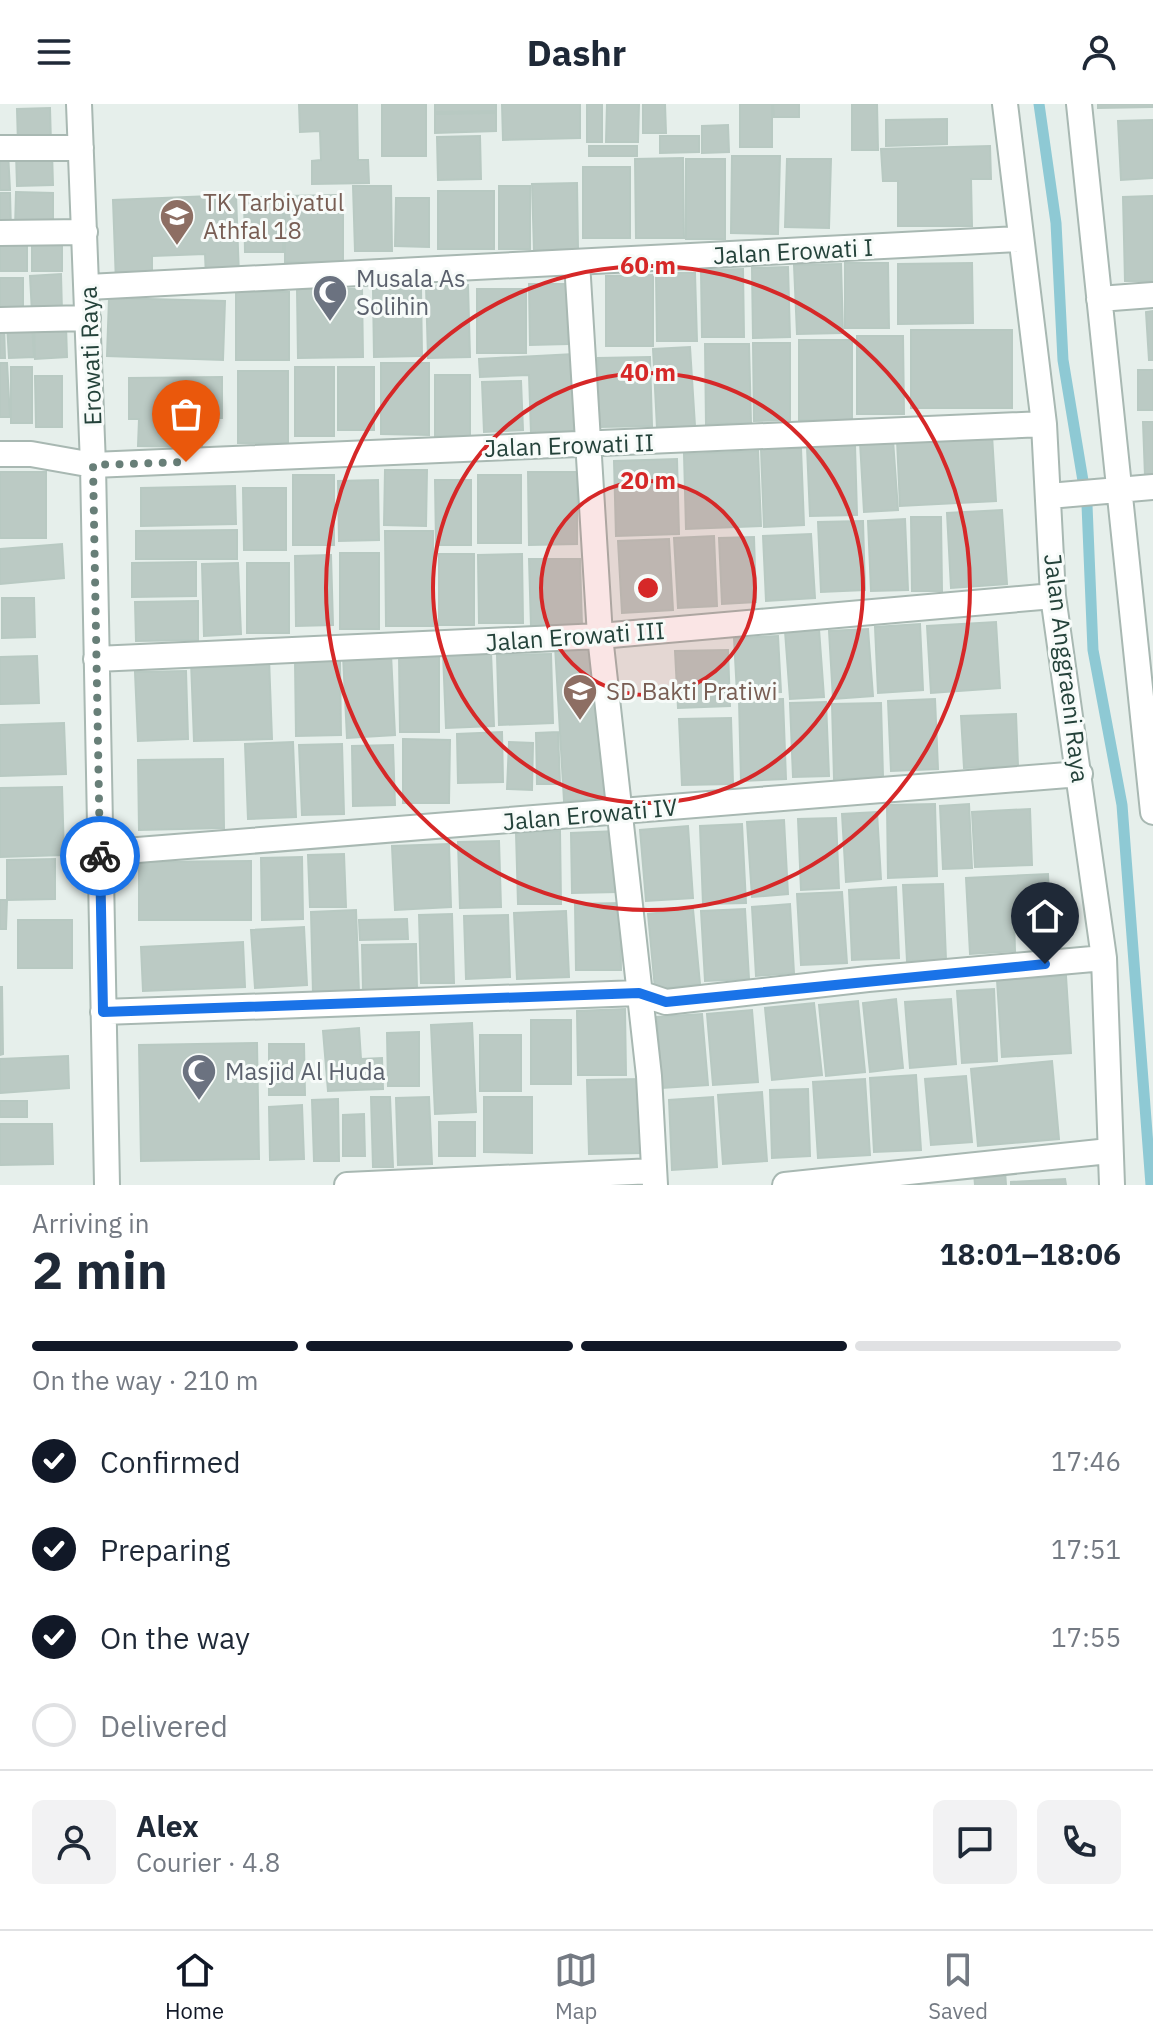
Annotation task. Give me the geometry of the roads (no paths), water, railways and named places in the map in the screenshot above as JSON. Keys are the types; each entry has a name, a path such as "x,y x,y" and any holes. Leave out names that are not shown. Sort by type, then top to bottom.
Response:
{"street":[{"name":"Erowati Raya","path":"79,104 93,465 107,1185"},
{"name":"Jalan Anggraeni Raya","path":"1005,104 1054,495 1053,596 1104,958 1112,1185"},
{"path":"1079,104 1099,299 1112,488 1147,694 1153,812"},
{"path":"0,148 81,148"},
{"path":"0,233 85,232"},
{"name":"Jalan Erowati I","path":"88,287 1020,239"},
{"path":"347,1185 655,1180 649,1076 600,636 577,262"},
{"path":"1099,299 1153,295"},
{"path":"0,320 88,318"},
{"name":"Jalan Erowati II","path":"0,454 31,454 93,465 1044,424"},
{"path":"1054,495 1153,487"},
{"name":"Jalan Erowati III","path":"96,659 600,636 1053,596"},
{"name":"Jalan Erowati IV","path":"100,853 1080,774"},
{"path":"103,1012 639,993 666,1002 1104,958"},
{"path":"785,1185 1109,1151"}],"waterway":[{"path":"1039,104 1056,223 1063,360 1087,505 1093,650 1122,805 1151,1185"}],"place":[{"name":"TK Tarbiyatul Athfal 18","path":"177,247"},
{"name":"Musala As Solihin","path":"330,323"},
{"name":"SD Bakti Pratiwi","path":"580,722"},
{"name":"Masjid Al Huda","path":"199,1102"}]}
